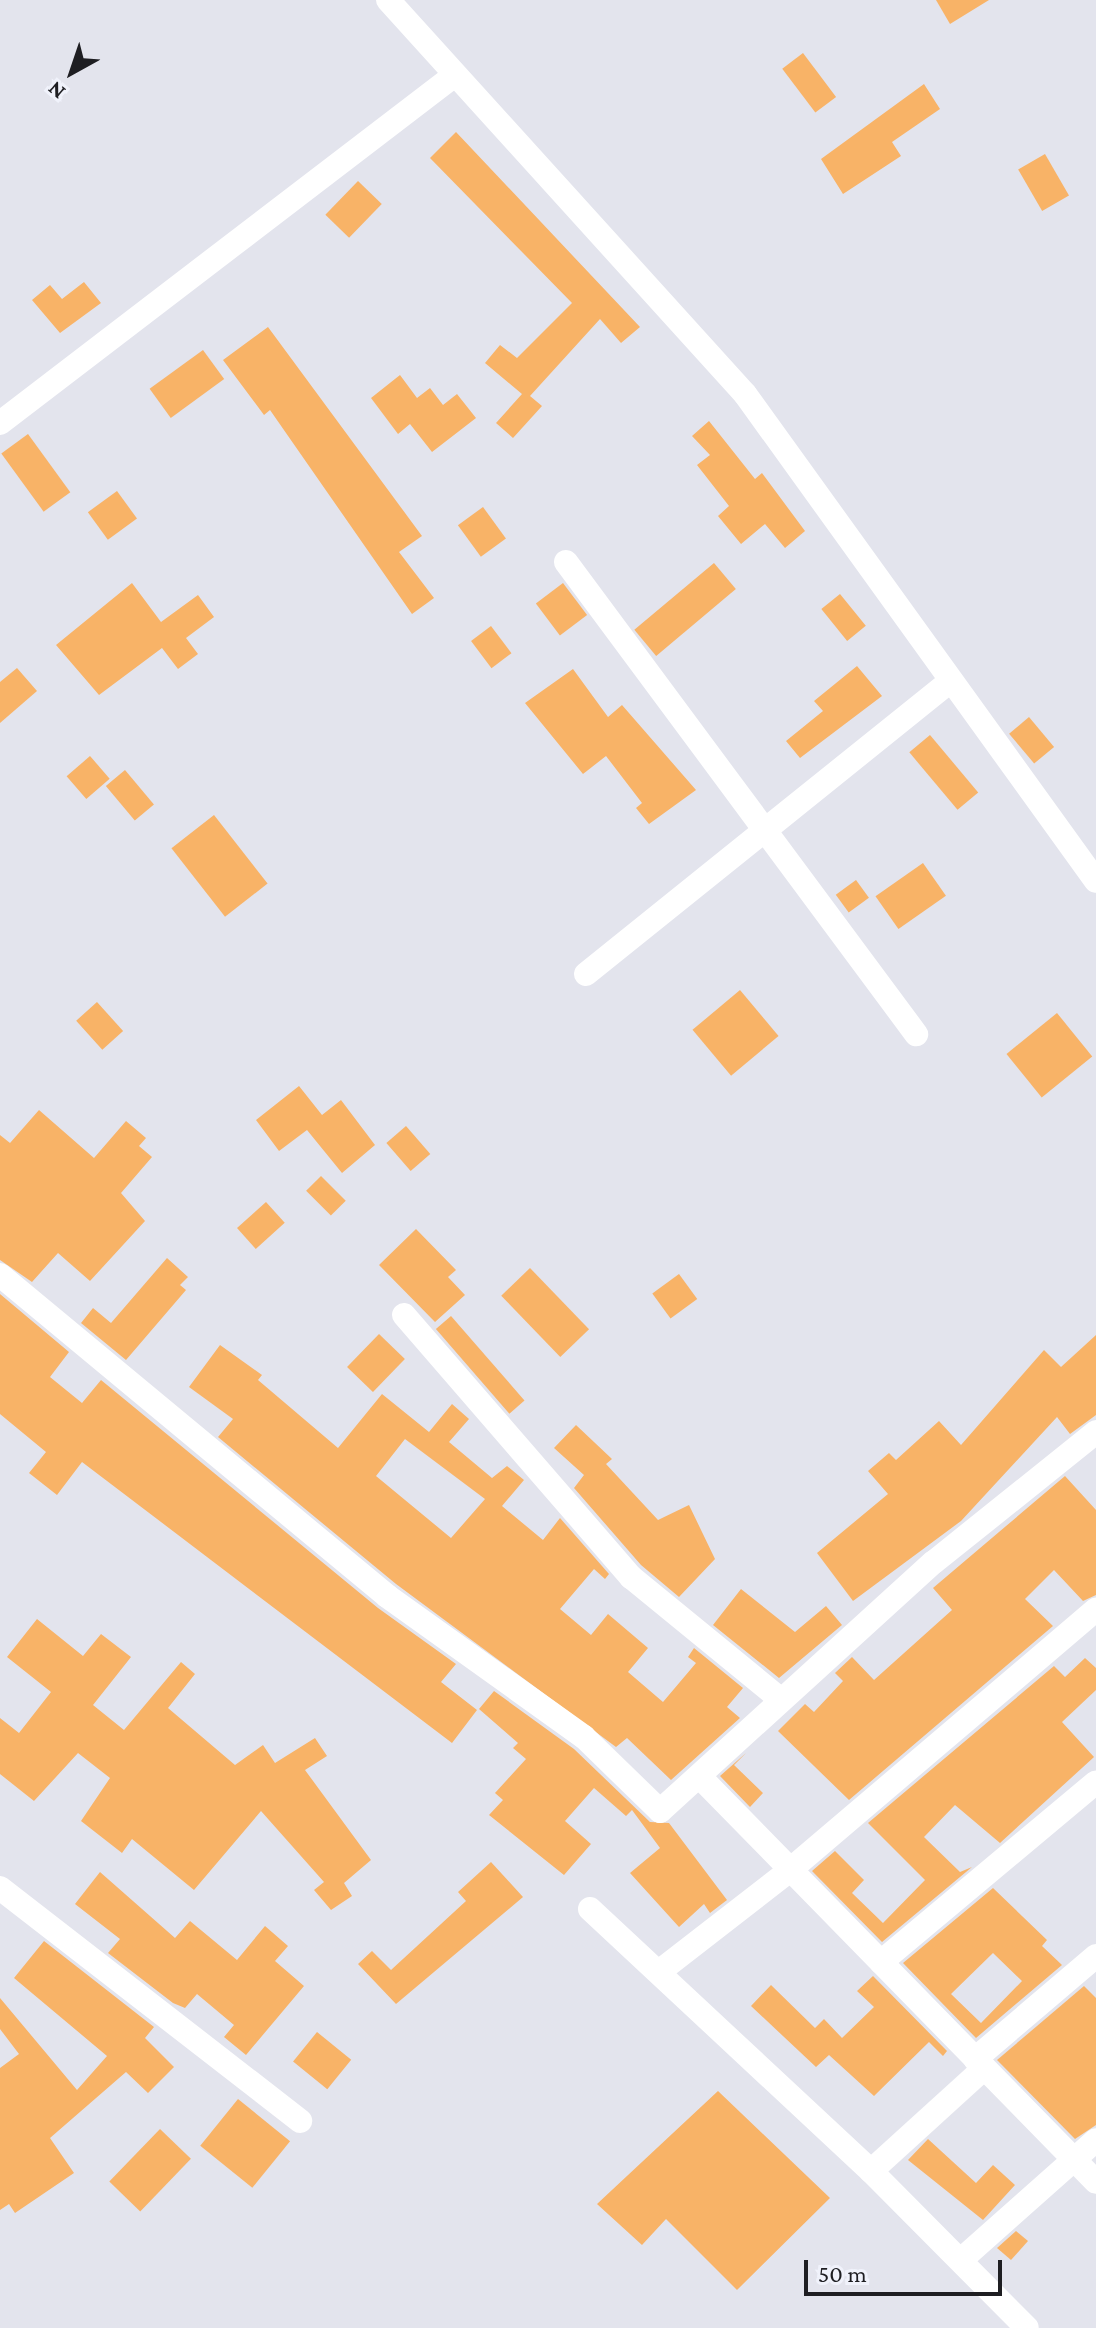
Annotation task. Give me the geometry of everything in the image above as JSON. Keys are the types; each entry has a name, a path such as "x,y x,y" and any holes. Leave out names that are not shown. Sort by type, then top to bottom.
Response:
{"street":[{"path":"388,0 452,77 745,394 948,683 1096,881"},
{"path":"0,423 452,77"},
{"path":"566,562 916,1034"},
{"path":"586,974 948,683"},
{"path":"0,1275 387,1596 584,1737 660,1811 700,1777 780,1699 1096,1432"},
{"path":"404,1315 631,1577 780,1699"},
{"path":"660,1971 790,1870 1096,1610"},
{"path":"700,1777 1096,2182"},
{"path":"881,1962 1096,1782"},
{"path":"0,1888 300,2121"},
{"path":"590,1909 871,2171 962,2259 1027,2328"},
{"path":"871,2171 979,2063 1096,1956"},
{"path":"962,2259 1096,2140"}],"building":[{"path":"936,0 989,0 950,24"},
{"path":"803,53 836,97 815,113 782,69"},
{"path":"924,84 940,109 892,142 901,156 843,194 821,159"},
{"path":"456,132 640,327 621,343 600,319 530,396 542,406 513,438 496,423 522,394 485,363 500,345 517,358 572,303 430,158"},
{"path":"1045,154 1069,196 1042,211 1018,170"},
{"path":"358,181 382,204 349,238 325,215"},
{"path":"84,282 101,303 60,333 32,300 50,285 62,299"},
{"path":"268,327 422,536 399,552 434,598 412,614 270,410 264,415 223,360"},
{"path":"203,350 224,379 171,418 150,389"},
{"path":"400,375 417,398 430,388 443,405 457,394 476,418 432,452 410,424 398,434 371,398"},
{"path":"709,421 755,479 762,473 805,531 785,548 765,524 741,544 718,516 729,506 697,465 710,455 692,436"},
{"path":"28,434 70,492 44,512 1,453"},
{"path":"117,491 137,519 108,540 88,512"},
{"path":"483,507 506,539 481,557 458,525"},
{"path":"714,563 736,589 656,656 634,630"},
{"path":"132,583 161,622 198,595 214,617 186,638 198,654 178,669 162,648 99,695 56,645"},
{"path":"563,583 587,615 560,635 536,603"},
{"path":"840,594 866,626 847,641 821,609"},
{"path":"491,626 511,653 491,668 471,641"},
{"path":"857,666 882,696 800,758 786,741 823,711 814,701"},
{"path":"17,668 37,691 0,723 0,682"},
{"path":"573,669 608,717 622,705 696,790 649,824 636,808 642,803 606,756 583,774 525,703"},
{"path":"1029,717 1054,747 1034,764 1009,734"},
{"path":"930,735 978,792 958,810 909,752"},
{"path":"90,756 110,779 86,799 67,776"},
{"path":"125,770 154,804 135,821 106,786"},
{"path":"214,815 268,884 225,917 171,848"},
{"path":"923,863 946,896 898,929 875,896"},
{"path":"856,880 869,898 849,912 836,895"},
{"path":"740,990 779,1036 731,1076 693,1030"},
{"path":"97,1002 123,1031 102,1050 76,1021"},
{"path":"1057,1013 1092,1057 1042,1097 1006,1054"},
{"path":"299,1086 322,1115 341,1100 375,1145 342,1173 307,1130 279,1151 256,1120"},
{"path":"39,1110 94,1158 126,1121 146,1138 139,1146 152,1157 121,1193 145,1221 90,1281 58,1253 32,1282 0,1260 0,1135 10,1143"},
{"path":"406,1126 430,1154 411,1171 386,1143"},
{"path":"321,1176 346,1201 331,1216 306,1191"},
{"path":"266,1202 285,1223 256,1249 237,1228"},
{"path":"416,1229 456,1270 448,1277 465,1295 435,1322 379,1265"},
{"path":"167,1258 188,1277 180,1285 186,1290 126,1360 81,1323 93,1308 111,1323"},
{"path":"530,1268 589,1329 560,1357 501,1296"},
{"path":"679,1274 697,1299 671,1318 652,1293"},
{"path":"0,1294 69,1352 50,1377 82,1403 101,1380 378,1608 456,1664 441,1682 477,1710 452,1743 82,1462 57,1495 29,1473 46,1452 0,1414"},
{"path":"451,1316 524,1401 509,1414 436,1329"},
{"path":"379,1334 405,1359 373,1392 347,1367"},
{"path":"1096,1335 1096,1415 1070,1434 1057,1417 961,1521 853,1601 817,1553 888,1494 868,1471 889,1453 896,1460 939,1421 961,1445 1044,1350 1061,1367"},
{"path":"220,1345 262,1375 258,1380 338,1448 382,1394 429,1432 452,1404 469,1419 449,1442 492,1478 507,1466 524,1480 502,1506 543,1540 560,1518 609,1574 605,1579 594,1569 560,1609 591,1635 608,1614 648,1648 628,1672 663,1702 696,1663 688,1657 694,1648 743,1688 727,1707 740,1718 671,1780 627,1738 616,1747 396,1584 218,1437 233,1419 189,1387","holes":["405,1439 485,1499 451,1538 376,1476"]},
{"path":"576,1425 612,1459 606,1464 658,1520 689,1505 715,1559 679,1597 641,1565 574,1488 584,1475 554,1448"},
{"path":"1065,1476 1096,1510 1096,1595 1083,1601 1054,1570 1025,1599 1053,1626 849,1800 778,1731 805,1704 814,1712 843,1681 835,1673 852,1657 874,1680 952,1610 933,1588"},
{"path":"741,1589 795,1632 826,1606 842,1625 779,1678 713,1625"},
{"path":"37,1619 83,1656 101,1634 131,1657 93,1705 124,1730 181,1662 195,1674 168,1708 235,1765 263,1745 275,1763 315,1738 327,1756 305,1770 371,1860 344,1883 352,1896 331,1910 314,1890 324,1882 261,1811 194,1890 132,1839 122,1853 81,1821 110,1778 78,1753 34,1801 0,1774 0,1718 19,1733 51,1692 7,1657"},
{"path":"1085,1658 1096,1668 1096,1690 1062,1722 1094,1757 1000,1843 955,1805 924,1837 960,1872 972,1867 882,1942 812,1871 835,1851 864,1880 852,1893 883,1923 925,1880 868,1823 1054,1666 1065,1677"},
{"path":"494,1691 574,1749 650,1822 669,1823 727,1900 710,1913 704,1904 679,1927 630,1873 660,1848 632,1810 626,1816 594,1788 565,1821 591,1844 564,1875 489,1815 503,1800 495,1793 526,1759 513,1748 518,1743 479,1709"},
{"path":"746,1753 734,1765 763,1793 750,1807 720,1776"},
{"path":"491,1862 523,1897 396,2004 358,1964 372,1951 391,1970 466,1901 458,1892"},
{"path":"100,1872 175,1938 190,1921 237,1960 265,1926 288,1946 275,1961 304,1986 246,2055 224,2037 234,2025 197,1994 185,2008 173,2003 108,1953 120,1939 75,1904"},
{"path":"993,1888 1047,1940 1042,1946 1062,1965 976,2038 903,1963","holes":["993,1953 1022,1981 981,2023 951,1994"]},
{"path":"44,1941 154,2027 145,2038 174,2067 148,2093 126,2072 50,2138 74,2173 15,2213 9,2204 0,2210 0,2068 19,2054 0,2029 0,1998 77,2090 107,2056 14,1978"},
{"path":"873,1976 947,2051 943,2056 929,2042 874,2096 829,2055 816,2067 751,2006 771,1985 815,2028 824,2019 842,2038 874,2007 857,1991"},
{"path":"1084,1986 1096,1998 1096,2125 1075,2139 997,2060"},
{"path":"317,2032 351,2060 327,2089 293,2062"},
{"path":"718,2091 830,2198 737,2290 666,2219 642,2245 597,2204"},
{"path":"238,2099 290,2141 252,2188 200,2146"},
{"path":"160,2129 191,2159 140,2211 109,2182"},
{"path":"928,2139 976,2183 993,2165 1015,2185 983,2220 908,2160"},
{"path":"1016,2231 1028,2241 1011,2260 997,2248"}]}
